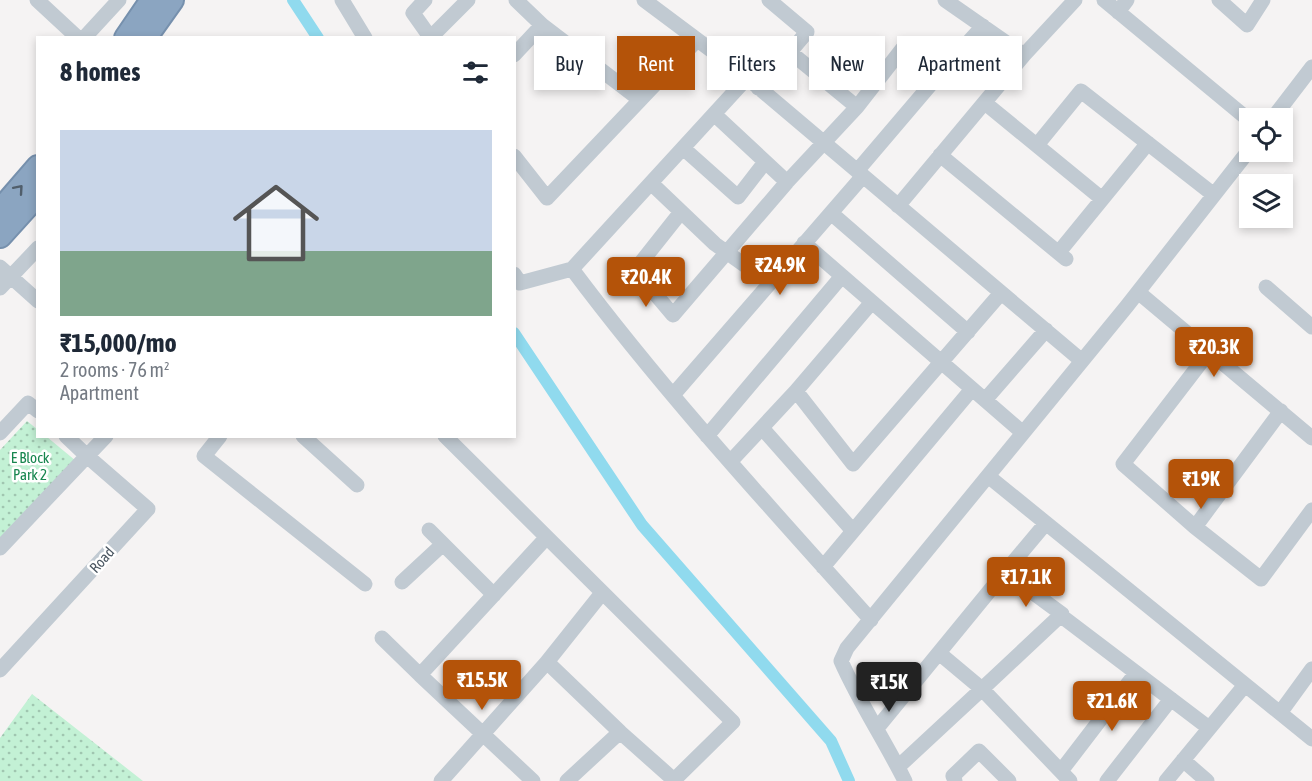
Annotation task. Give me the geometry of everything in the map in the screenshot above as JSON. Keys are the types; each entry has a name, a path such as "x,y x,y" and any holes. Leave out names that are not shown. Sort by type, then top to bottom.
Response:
{"highway":[{"path":"127,36 152,0"},
{"path":"146,36 172,0"},
{"path":"0,211 36,169"},
{"path":"0,236 36,196"}],"street":[{"path":"37,0 76,36"},
{"path":"86,36 119,0"},
{"path":"342,0 364,36"},
{"path":"425,0 413,13 429,36"},
{"path":"516,0 542,25 639,99"},
{"path":"769,0 807,32 797,44"},
{"path":"945,0 1024,55"},
{"path":"898,206 1024,55 1075,0"},
{"path":"1104,0 1122,6 1239,111"},
{"path":"1219,0 1246,25 1263,0"},
{"path":"431,36 462,2"},
{"path":"652,2 707,48"},
{"path":"516,53 542,25"},
{"path":"974,36 983,26"},
{"path":"516,159 547,198 697,40"},
{"path":"681,212 635,270 673,315 728,254 787,182 857,107 897,56"},
{"path":"797,58 857,107"},
{"path":"1281,108 1312,67"},
{"path":"516,277 520,283 572,269 714,114 744,90"},
{"path":"761,90 1082,361"},
{"path":"673,395 831,213 927,90"},
{"path":"1037,146 1081,90 1214,195"},
{"path":"984,103 1101,198"},
{"path":"714,114 787,182"},
{"path":"940,155 1062,255 1101,198 1148,143"},
{"path":"683,148 738,197 765,162"},
{"path":"905,781 851,682 842,661 847,648 1138,292 1239,162"},
{"path":"651,183 728,254 770,284"},
{"path":"831,213 968,332"},
{"path":"804,243 1023,433"},
{"path":"36,250 4,277 36,300"},
{"path":"572,269 707,435 871,620"},
{"path":"707,435 842,276"},
{"path":"1266,287 1312,327"},
{"path":"1138,292 1312,438"},
{"path":"796,391 853,464 1001,293"},
{"path":"730,462 796,391 872,302"},
{"path":"985,400 1046,330"},
{"path":"1209,352 1123,464 1195,527 1261,579 1312,510"},
{"path":"823,567 972,389"},
{"path":"0,433 28,403 36,409"},
{"path":"1195,527 1281,411"},
{"path":"762,428 853,531"},
{"name":"Road","path":"0,670 148,509 68,438"},
{"path":"0,548 104,438"},
{"path":"218,438 204,456 365,584"},
{"path":"305,438 357,484"},
{"path":"447,438 733,722 674,781 546,662"},
{"path":"988,476 1312,739"},
{"path":"878,728 1046,523"},
{"path":"429,530 494,595"},
{"path":"420,675 546,538"},
{"path":"402,582 442,544"},
{"path":"1005,572 1209,728"},
{"path":"441,781 484,735 602,593"},
{"path":"898,766 1060,615"},
{"path":"382,638 533,781"},
{"path":"939,653 982,689 1065,776 1136,673"},
{"path":"1280,713 1312,669"},
{"path":"1166,781 1245,685"},
{"path":"1107,781 1171,699"},
{"path":"567,781 620,732"},
{"path":"952,779 979,751 1009,781"},
{"path":"1183,760 1208,781"}],"green space":[{"name":"E Block Park 2","path":"27,421 36,428 36,438 48,438 76,461 0,539 0,450"},
{"path":"32,694 143,781 0,781 0,738"}],"waterway":[{"path":"293,0 317,36"},
{"path":"516,336 642,525 831,741 849,781"}]}
